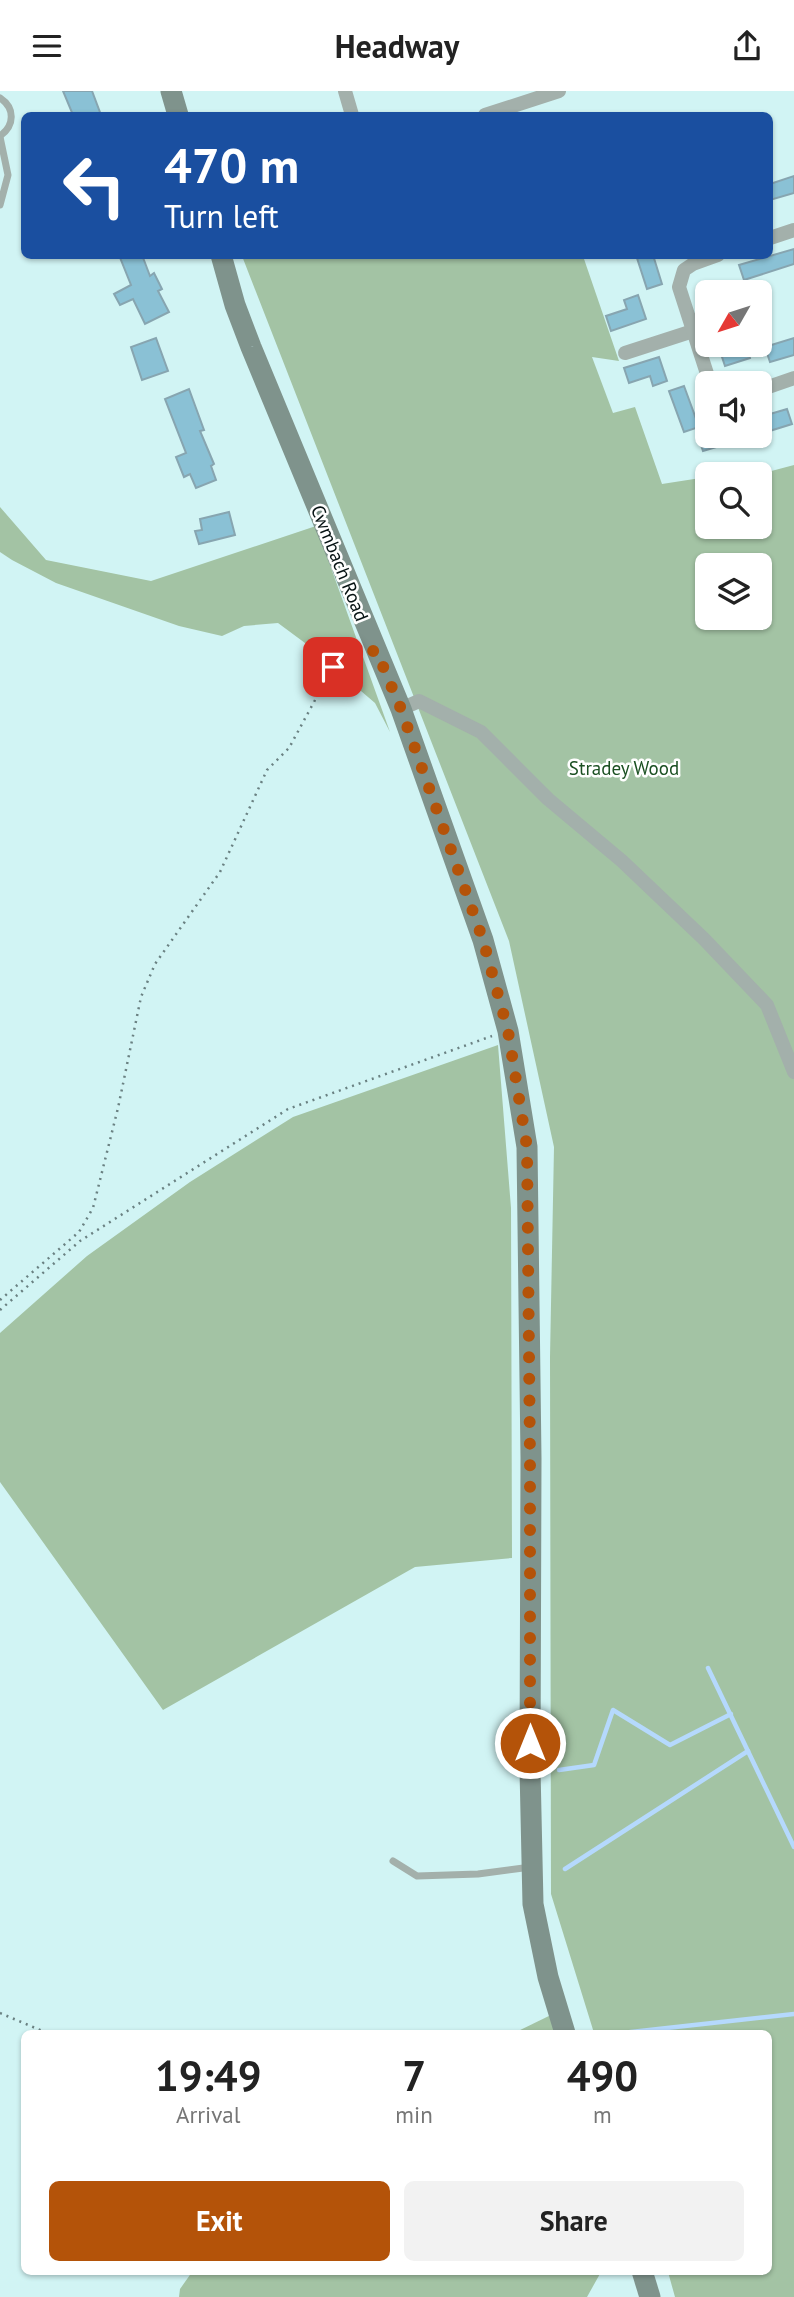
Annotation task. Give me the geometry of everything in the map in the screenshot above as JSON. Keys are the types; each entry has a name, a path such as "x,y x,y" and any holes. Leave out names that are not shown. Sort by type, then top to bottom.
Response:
{"main road":[{"path":"171,91 177,112"},
{"name":"Cwmbach Road","path":"222,259 235,305 251,347 401,709 483,940 508,1031 527,1147 533,1904 548,1977 564,2030"},
{"path":"643,2275 650,2297"}],"street":[{"path":"345,91 351,112"},
{"path":"494,112 559,91"},
{"path":"773,237 794,230"},
{"path":"706,371 679,287 684,269 707,259"},
{"path":"625,353 693,331"},
{"path":"772,386 794,378"},
{"path":"401,709 419,701 481,732 548,799 622,861 704,939 767,1005 794,1072"}],"lane":[{"path":"0,97 8,104 12,118 10,125 0,136 8,175 0,205"},
{"path":"393,1861 417,1876 478,1874 532,1867"}],"path":[{"path":"0,1300 79,1233 93,1208 118,1108 141,997 155,964 220,871 267,770 289,748 333,667 376,650"},
{"path":"0,1310 80,1241 288,1109 508,1031"},
{"path":"0,2013 40,2030"}],"green space":[{"name":"Stradey Wood","path":"243,259 584,259 619,361 592,357 613,413 635,407 662,484 695,479 695,539 772,539 772,471 794,465 794,2297 675,2297 669,2275 772,2275 772,2030 593,2030 551,1894 550,1357 554,1147 509,941"},
{"path":"0,507 46,560 151,581 316,526 390,732 375,703 278,623 244,626 222,636 179,626 56,583 12,560 0,552"},
{"path":"498,1045 511,1208 512,1558 415,1567 163,1710 0,1482 0,1333 87,1256 190,1182 293,1117"},
{"path":"553,2014 558,2030 520,2030"},
{"path":"190,2275 599,2275 587,2297 179,2297 180,2289"}],"building":[{"path":"63,91 92,91 100,112 72,112"},
{"path":"794,176 794,193 773,199 773,183"},
{"path":"794,249 794,264 744,280 739,265 760,259 773,259 773,255"},
{"path":"121,259 144,259 150,276 154,273 162,289 158,291 169,312 145,324 133,299 120,305 114,294 131,285"},
{"path":"637,259 654,259 662,284 647,289"},
{"path":"638,295 646,319 611,331 606,316 627,309 624,300"},
{"path":"156,338 168,371 142,380 131,347"},
{"path":"794,338 794,355 770,362 768,357 772,357 772,345"},
{"path":"659,357 667,381 653,386 650,376 629,383 624,368"},
{"path":"722,357 750,357 750,358 725,366"},
{"path":"684,386 695,416 695,428 684,432 669,391"},
{"path":"189,389 204,430 200,431 214,464 211,466 216,480 196,488 190,474 184,477 176,457 186,453 165,399"},
{"path":"787,409 792,424 772,430 772,413"},
{"path":"229,512 235,535 199,544 195,531 202,530 200,519"}],"waterway":[{"path":"708,1668 794,1847"},
{"path":"559,1770 594,1765 613,1710 670,1745 731,1714"},
{"path":"565,1869 748,1751"},
{"path":"649,2030 794,2014"}],"route":[{"path":"333,667 376,650 401,709 483,940 512,1050 527,1147 530,1743"}]}
